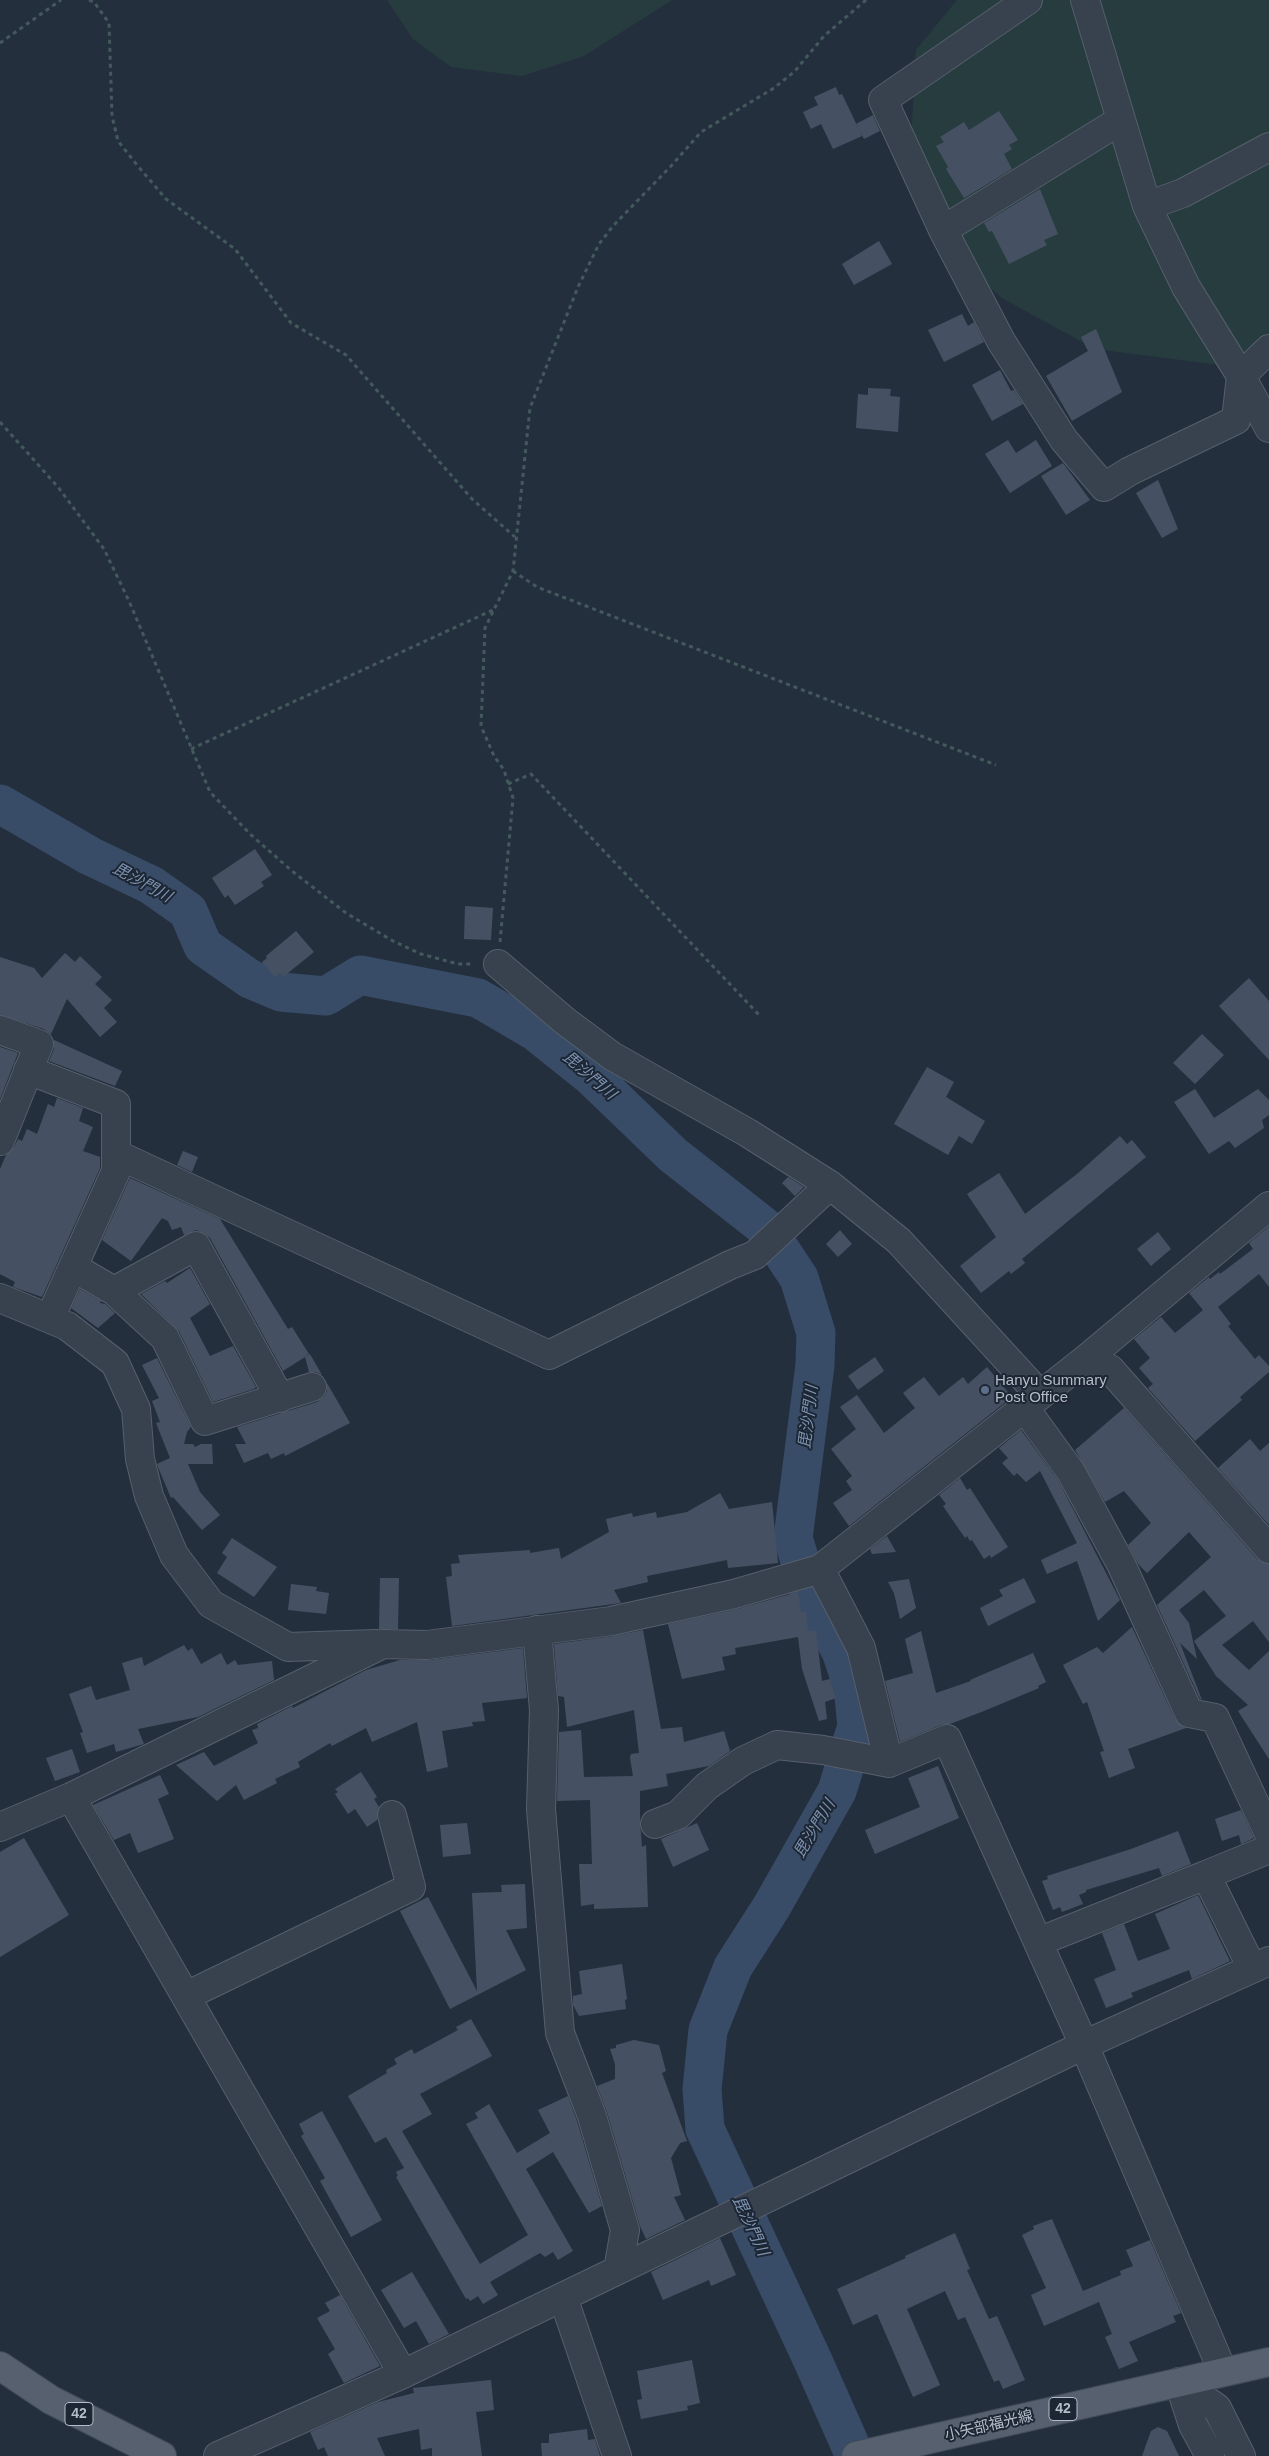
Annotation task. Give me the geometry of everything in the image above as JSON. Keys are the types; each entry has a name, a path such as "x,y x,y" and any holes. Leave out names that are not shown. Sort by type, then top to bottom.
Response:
{"main road":[{"name":"小矢部福光線","path":"856,2456 1269,2362"},
{"name":"42","path":"0,2366 51,2400 162,2456"}],"street":[{"path":"1028,0 883,100 943,230 1001,341 1064,440 1104,487 1236,420 1241,376 1269,349"},
{"path":"1085,0 1147,206 1186,287 1241,376 1269,428"},
{"path":"943,230 1121,120"},
{"path":"1147,206 1183,193 1269,147"},
{"path":"498,964 565,1021 612,1056 748,1133 830,1185 899,1241 1032,1401 1116,1555 1189,1713 1215,1718 1269,1834"},
{"path":"0,1030 39,1044 0,1141"},
{"path":"28,1070 116,1104 116,1171 50,1318"},
{"path":"116,1154 550,1355 730,1264 755,1254 830,1185"},
{"path":"0,1298 67,1326 115,1363 136,1409 140,1458 149,1496 174,1556 212,1604 288,1646 427,1645 611,1621 715,1598 820,1568 1086,1360 1269,1206"},
{"path":"114,1291 196,1246 280,1398"},
{"path":"73,1267 114,1291 165,1338 204,1421 312,1388"},
{"path":"1086,1360 1110,1369 1269,1549"},
{"path":"820,1568 861,1648 889,1763"},
{"path":"537,1630 544,1710 541,1810 560,2033 592,2116 625,2230 618,2270"},
{"path":"0,1827 71,1796 383,1644"},
{"path":"655,1824 678,1815 707,1786 744,1761 777,1745 823,1750 889,1763 947,1739 1084,2045 1223,2372"},
{"path":"71,1796 403,2374"},
{"path":"186,1996 411,1887 392,1815"},
{"path":"1038,1942 1269,1849"},
{"path":"218,2456 403,2374 1084,2045 1260,1964 1206,1875"},
{"path":"563,2297 617,2456"},
{"path":"1179,2382 1193,2425 1210,2456"},
{"path":"1179,2382 1217,2408 1241,2456"}],"path":[{"path":"0,43 61,0"},
{"path":"89,0 94,2 109,23 112,116 118,141 137,165 166,199 235,250 291,322 346,355 472,499 516,538"},
{"path":"0,422 58,487 104,549 129,601 210,792 250,834 292,871 346,913 393,941 421,954 458,964 498,964 513,798 481,726 486,628 513,571 530,408 578,287 599,244 613,226 701,132 774,88 795,71 824,36 866,0"},
{"path":"513,571 537,587 996,766"},
{"path":"191,749 495,608"},
{"path":"508,784 531,774 760,1016"}],"green space":[{"path":"387,0 672,0 584,56 522,76 451,67 413,39"},
{"path":"957,0 1269,0 1269,351 1220,365 1095,349 1002,298 935,241 910,162 916,50"}],"building":[{"path":"836,87 839,95 842,94 862,136 833,149 821,124 811,129 803,112 818,105 814,97"},
{"path":"999,111 1018,140 1009,145 1012,149 1004,154 1012,169 964,198 946,169 948,167 936,146 944,142 940,137 964,122 969,130"},
{"path":"873,115 880,131 864,139 856,124"},
{"path":"1040,189 1058,234 1044,240 1047,245 1009,264 992,231 989,232 984,223"},
{"path":"879,241 892,264 854,285 842,264"},
{"path":"962,314 968,326 974,322 984,342 944,362 928,330"},
{"path":"1096,329 1122,392 1072,421 1046,376 1088,351 1081,337"},
{"path":"1000,370 1011,391 1014,390 1023,404 992,421 972,385"},
{"path":"868,388 891,389 890,396 900,397 898,432 856,428 858,394 868,395"},
{"path":"1008,440 1016,453 1036,440 1052,466 1010,493 985,454"},
{"path":"1063,463 1090,500 1066,515 1041,476"},
{"path":"1158,480 1178,529 1162,538 1136,493"},
{"path":"255,849 272,875 261,882 264,886 235,905 228,895 225,898 212,878"},
{"path":"465,906 493,908 491,940 464,939"},
{"path":"296,931 314,952 283,977 280,973 275,977 262,962 267,958 266,956"},
{"path":"65,953 75,962 80,956 102,977 95,984 112,1000 104,1008 117,1022 100,1037 67,999 51,1034 44,1029 0,1015 0,957 34,968 42,978"},
{"path":"1249,978 1269,1001 1269,1060 1219,1006"},
{"path":"1202,1034 1224,1055 1195,1084 1173,1063"},
{"path":"54,1040 122,1071 115,1086 49,1061 54,1049"},
{"path":"0,1047 18,1053 0,1099"},
{"path":"927,1067 954,1082 946,1097 985,1121 972,1144 959,1136 948,1155 894,1124"},
{"path":"1195,1089 1214,1118 1258,1089 1269,1100 1269,1115 1262,1120 1264,1128 1235,1148 1229,1141 1209,1154 1174,1102"},
{"path":"57,1098 83,1108 79,1121 93,1127 83,1151 100,1157 100,1168 42,1297 13,1287 15,1282 0,1274 0,1169 6,1155 14,1147 18,1139 22,1141 27,1129 37,1134 48,1104 54,1107"},
{"path":"1120,1136 1127,1144 1132,1140 1146,1157 1022,1259 1025,1263 1011,1274 1009,1271 981,1293 960,1266 996,1237 967,1194 999,1173 1025,1214 1077,1174"},
{"path":"183,1151 198,1157 192,1172 177,1165"},
{"path":"788,1177 804,1187 795,1196 782,1183"},
{"path":"130,1178 220,1219 288,1329 292,1327 309,1354 283,1371 210,1238 204,1233 196,1230 184,1235 181,1227 172,1230 168,1221 162,1218 131,1261 102,1240"},
{"path":"1269,1226 1269,1287 1259,1274 1218,1307 1231,1324 1228,1326 1255,1359 1259,1355 1269,1366 1269,1372 1240,1397 1242,1400 1195,1441 1148,1388 1153,1384 1139,1368 1150,1358 1134,1339 1161,1317 1175,1333 1203,1310 1189,1293 1209,1277 1210,1279 1219,1272 1220,1274 1253,1249 1249,1243"},
{"path":"840,1230 852,1244 838,1257 826,1244"},
{"path":"1158,1232 1171,1249 1151,1266 1137,1249"},
{"path":"190,1268 210,1304 190,1318 210,1356 233,1346 256,1387 254,1389 213,1402 179,1331 141,1294 165,1281 167,1283"},
{"path":"80,1289 101,1301 100,1303 105,1304 115,1313 98,1328 71,1308"},
{"path":"310,1354 322,1375 316,1372 309,1372 305,1357"},
{"path":"875,1357 884,1371 858,1390 848,1376"},
{"path":"157,1358 191,1427 187,1432 184,1444 193,1444 195,1447 201,1444 212,1444 213,1464 188,1464 200,1492 220,1515 202,1530 173,1497 171,1498 157,1464 170,1458 156,1423 160,1422 152,1401 159,1398 142,1365"},
{"path":"987,1367 1012,1397 849,1526 833,1503 852,1490 846,1481 852,1476 831,1449 856,1429 840,1407 857,1395 884,1433 915,1408 903,1393 924,1377 939,1396 963,1377 968,1384"},
{"path":"327,1383 350,1423 285,1456 284,1453 271,1459 268,1453 244,1463 235,1444 246,1444 237,1427 317,1402 324,1397 327,1391"},
{"path":"1124,1408 1257,1559 1269,1564 1269,1642 1253,1621 1222,1645 1249,1670 1269,1651 1269,1759 1238,1711 1248,1705 1216,1676 1194,1641 1226,1616 1204,1590 1179,1610 1189,1623 1197,1659 1180,1643 1202,1700 1157,1605 1211,1557 1189,1532 1147,1573 1138,1564 1128,1545 1151,1523 1124,1491 1105,1502 1075,1450"},
{"path":"1021,1430 1058,1480 1120,1600 1098,1621 1077,1561 1047,1574 1041,1560 1077,1543 1040,1471 1026,1482 1017,1473 1014,1476 1002,1463 1008,1458 999,1448"},
{"path":"1250,1439 1260,1451 1269,1443 1269,1525 1218,1468"},
{"path":"960,1478 967,1490 970,1488 1008,1547 991,1558 990,1555 984,1559 972,1540 970,1541 967,1536 965,1538 943,1506 946,1504 939,1495"},
{"path":"720,1493 729,1509 772,1502 778,1563 728,1568 727,1560 647,1576 648,1582 614,1590 621,1603 452,1626 446,1577 452,1576 451,1564 460,1563 458,1555 530,1550 530,1553 559,1548 561,1559 609,1532 606,1519 632,1513 633,1517 656,1512 657,1518 687,1512"},
{"path":"887,1536 896,1552 872,1554 870,1549"},
{"path":"232,1538 277,1567 254,1597 217,1573 227,1557 222,1553"},
{"path":"380,1578 399,1578 398,1629 379,1629"},
{"path":"1024,1578 1036,1602 988,1626 980,1608 1003,1596 999,1590"},
{"path":"909,1579 916,1608 900,1619 894,1593 888,1582"},
{"path":"291,1584 317,1587 316,1591 329,1593 326,1614 288,1610"},
{"path":"798,1592 801,1612 806,1612 808,1631 816,1631 822,1681 830,1679 836,1698 825,1702 827,1719 819,1721 802,1669 798,1637 735,1648 736,1654 722,1657 725,1670 682,1679 668,1624 737,1609"},
{"path":"1132,1627 1175,1719 1186,1728 1128,1749 1135,1768 1109,1778 1100,1752 1104,1751 1087,1702 1083,1704 1063,1665 1097,1647 1103,1653"},
{"path":"643,1630 661,1729 682,1727 684,1742 724,1731 730,1751 709,1766 666,1774 668,1786 640,1791 642,1847 646,1845 648,1907 594,1909 594,1904 581,1906 579,1864 592,1864 590,1800 557,1801 559,1732 581,1730 584,1777 633,1776 631,1754 639,1753 634,1710 567,1727 564,1697 558,1696 554,1644"},
{"path":"921,1631 936,1693 971,1681 1033,1653 1046,1682 1038,1686 1039,1688 984,1711 950,1724 941,1725 900,1742 885,1681 913,1673 905,1639"},
{"path":"184,1645 188,1651 192,1648 201,1664 221,1653 227,1665 235,1660 238,1665 272,1661 274,1680 198,1717 138,1729 144,1744 116,1752 114,1744 87,1753 80,1733 83,1732 69,1694 91,1686 96,1700 130,1690 122,1663 142,1657 144,1666"},
{"path":"523,1648 527,1698 482,1703 485,1721 472,1722 473,1726 442,1731 448,1767 427,1772 417,1722 372,1742 366,1728 332,1746 330,1743 298,1762 300,1767 275,1779 277,1783 244,1800 236,1785 217,1801 176,1765 204,1752 214,1766 258,1743 252,1730 258,1728 257,1724 292,1706 293,1708 366,1670 400,1660 429,1660"},
{"path":"72,1749 80,1772 55,1781 46,1758"},
{"path":"938,1766 959,1818 875,1854 865,1830 920,1807 908,1778"},
{"path":"361,1772 377,1797 374,1799 379,1807 377,1820 367,1827 355,1809 348,1814 335,1794 338,1792 335,1789"},
{"path":"160,1775 169,1794 158,1799 174,1839 138,1853 130,1833 114,1840 93,1805"},
{"path":"1241,1810 1254,1838 1241,1844 1239,1835 1222,1841 1215,1819"},
{"path":"467,1823 471,1854 443,1857 440,1825"},
{"path":"697,1823 709,1850 673,1867 661,1839"},
{"path":"1178,1831 1191,1864 1162,1876 1159,1868 1086,1890 1086,1892 1079,1895 1083,1904 1062,1912 1060,1907 1053,1910 1042,1881 1048,1879 1047,1876 1131,1849"},
{"path":"24,1838 69,1915 0,1957 0,1852"},
{"path":"525,1884 527,1928 506,1930 526,1970 450,2009 400,1911 428,1897 477,1991 472,1893 502,1892 501,1885"},
{"path":"1198,1895 1230,1961 1192,1979 1189,1970 1131,1993 1133,1997 1106,2008 1094,1979 1116,1970 1102,1933 1124,1924 1138,1961 1170,1949 1155,1914"},
{"path":"622,1964 627,1999 625,2000 626,2009 579,2016 573,2005 573,1996 582,1994 579,1971"},
{"path":"471,2019 492,2056 420,2094 432,2114 402,2131 480,2264 528,2235 466,2124 478,2118 475,2113 489,2104 517,2153 550,2133 538,2110 568,2096 602,2206 589,2213 553,2152 526,2169 573,2251 558,2260 553,2252 545,2257 540,2253 490,2282 498,2295 483,2304 478,2296 470,2301 468,2298 466,2299 396,2177 398,2176 396,2172 404,2168 386,2137 375,2143 348,2096 387,2073 386,2070 397,2064 394,2059 412,2049 414,2054 458,2030 456,2027"},
{"path":"634,2040 659,2045 666,2071 662,2073 687,2141 680,2143 671,2158 681,2195 674,2197 685,2220 646,2239 640,2226 607,2112 597,2086 615,2079 615,2064 610,2049 616,2048 616,2045"},
{"path":"322,2111 382,2220 351,2237 320,2181 325,2178 301,2136 304,2134 299,2124"},
{"path":"1052,2219 1083,2291 1121,2275 1120,2271 1133,2266 1126,2250 1150,2240 1181,2313 1173,2316 1176,2322 1129,2342 1138,2361 1119,2369 1105,2337 1112,2334 1099,2302 1044,2326 1031,2295 1046,2288 1022,2235 1034,2229 1033,2226"},
{"path":"955,2233 970,2269 967,2270 989,2319 997,2316 1025,2380 1003,2389 999,2380 994,2382 965,2317 958,2320 945,2291 907,2309 940,2385 913,2397 877,2314 853,2325 837,2289 906,2258 905,2256"},
{"path":"720,2238 736,2275 711,2286 709,2280 663,2300 651,2272"},
{"path":"412,2272 449,2334 429,2344 416,2321 404,2328 381,2290"},
{"path":"340,2295 380,2366 344,2383 328,2354 335,2349 317,2318 330,2311 325,2303"},
{"path":"692,2360 700,2403 687,2406 688,2410 641,2419 637,2400 642,2399 637,2371"},
{"path":"491,2380 494,2410 476,2412 482,2456 432,2456 432,2448 421,2450 419,2429 377,2438 385,2456 328,2456 324,2447 318,2450 310,2432 378,2402 414,2393 413,2388"},
{"path":"1158,2427 1167,2431 1179,2456 1142,2456 1151,2431"},
{"path":"587,2429 588,2440 595,2439 600,2456 542,2456 541,2443 549,2443 549,2434"}],"waterway":[{"name":"毘沙門川","path":"0,804 90,856 151,885 188,911 203,946 250,979 281,992 326,996 360,975 478,998 536,1032 591,1076 673,1155 766,1228 799,1278 816,1333 815,1365 793,1538 812,1600 841,1651 853,1687 857,1726 837,1791 772,1906 733,1967 708,2030 702,2089 705,2129 855,2456"}],"place":[{"name":"Hanyu Summary Post Office","path":"985,1390"}]}
